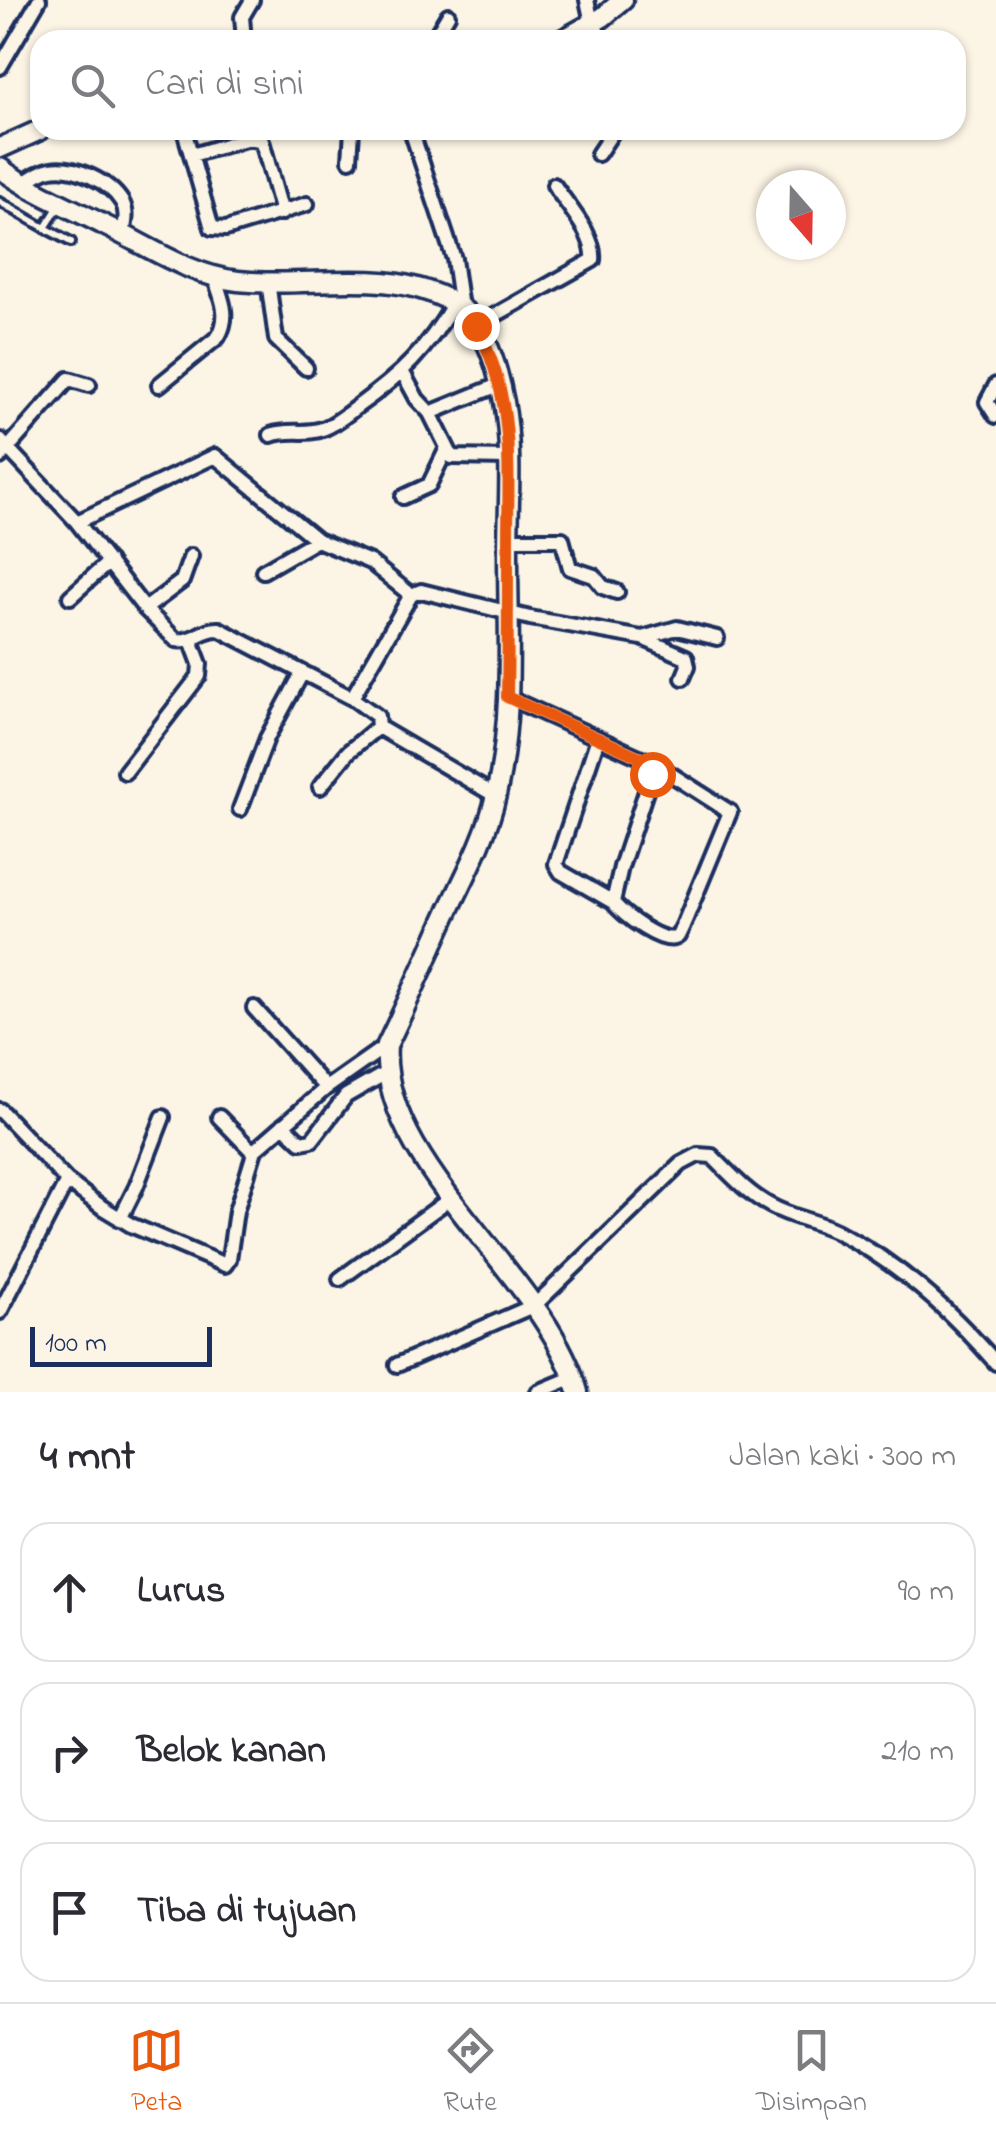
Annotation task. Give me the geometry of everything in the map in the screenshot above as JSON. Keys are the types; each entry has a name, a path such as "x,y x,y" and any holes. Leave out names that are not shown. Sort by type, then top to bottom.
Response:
{"main road":[{"path":"581,30 623,0"},
{"path":"0,148 30,134"},
{"path":"0,168 13,182 214,276 239,282 387,282 428,290 458,305 476,326 501,384 508,458 507,697 496,796 480,841 387,1045 386,1073 400,1114 451,1198 535,1305 559,1342 576,1384"}],"street":[{"path":"0,67 39,0"},
{"path":"243,30 242,17 252,0"},
{"path":"587,0 596,30"},
{"path":"439,30 448,15"},
{"path":"187,140 212,228 226,229 307,204"},
{"path":"192,154 242,140"},
{"path":"258,140 262,141 282,213"},
{"path":"350,160 351,140"},
{"path":"271,435 284,430 310,432 324,428 403,373 458,305 454,259 414,140"},
{"path":"598,154 607,140"},
{"path":"13,182 51,169 74,170 94,178 122,202 126,213 123,234"},
{"path":"476,326 593,260 594,251 584,230 554,185"},
{"path":"160,385 222,332 225,310 214,276"},
{"path":"268,281 276,339 306,368"},
{"path":"403,373 430,413 446,450 457,458 508,458"},
{"path":"89,384 69,379 3,447 77,522 167,634 181,642 218,629 352,698 376,716 378,727 496,796"},
{"path":"430,413 501,384"},
{"path":"996,385 987,402 996,416"},
{"path":"403,498 429,484 446,450"},
{"path":"77,522 216,456 318,540 370,562 411,595"},
{"path":"508,539 562,539 570,568 594,576 601,585 617,592"},
{"path":"263,571 318,540"},
{"path":"145,609 182,581 191,556"},
{"path":"70,597 109,562"},
{"path":"352,698 411,595 421,590 642,638 686,658 689,663 683,678"},
{"path":"642,638 677,628 718,638"},
{"path":"125,772 200,676 191,640"},
{"path":"240,809 267,738 302,673"},
{"path":"507,697 598,738 655,764 727,807 730,818 676,938 665,940 617,909 613,902 561,872 556,864 598,738"},
{"path":"320,786 338,762 378,727"},
{"path":"613,902 655,764"},
{"path":"254,1008 326,1088"},
{"path":"0,1110 67,1181 120,1219 225,1265 254,1152 326,1088 387,1045"},
{"path":"282,1125 301,1142 312,1140 346,1096 386,1073"},
{"path":"120,1219 163,1117"},
{"path":"219,1117 254,1152"},
{"path":"398,1365 535,1305 681,1164 705,1154 767,1205 833,1230 877,1257 937,1303 996,1364"},
{"path":"0,1312 67,1181"},
{"path":"340,1279 451,1198"},
{"path":"538,1392 576,1384"}],"lane":[{"path":"0,202 70,242"},
{"path":"45,228 60,204"}],"route":[{"path":"476,326 496,367 506,407 507,697 655,764 652,774"}]}
